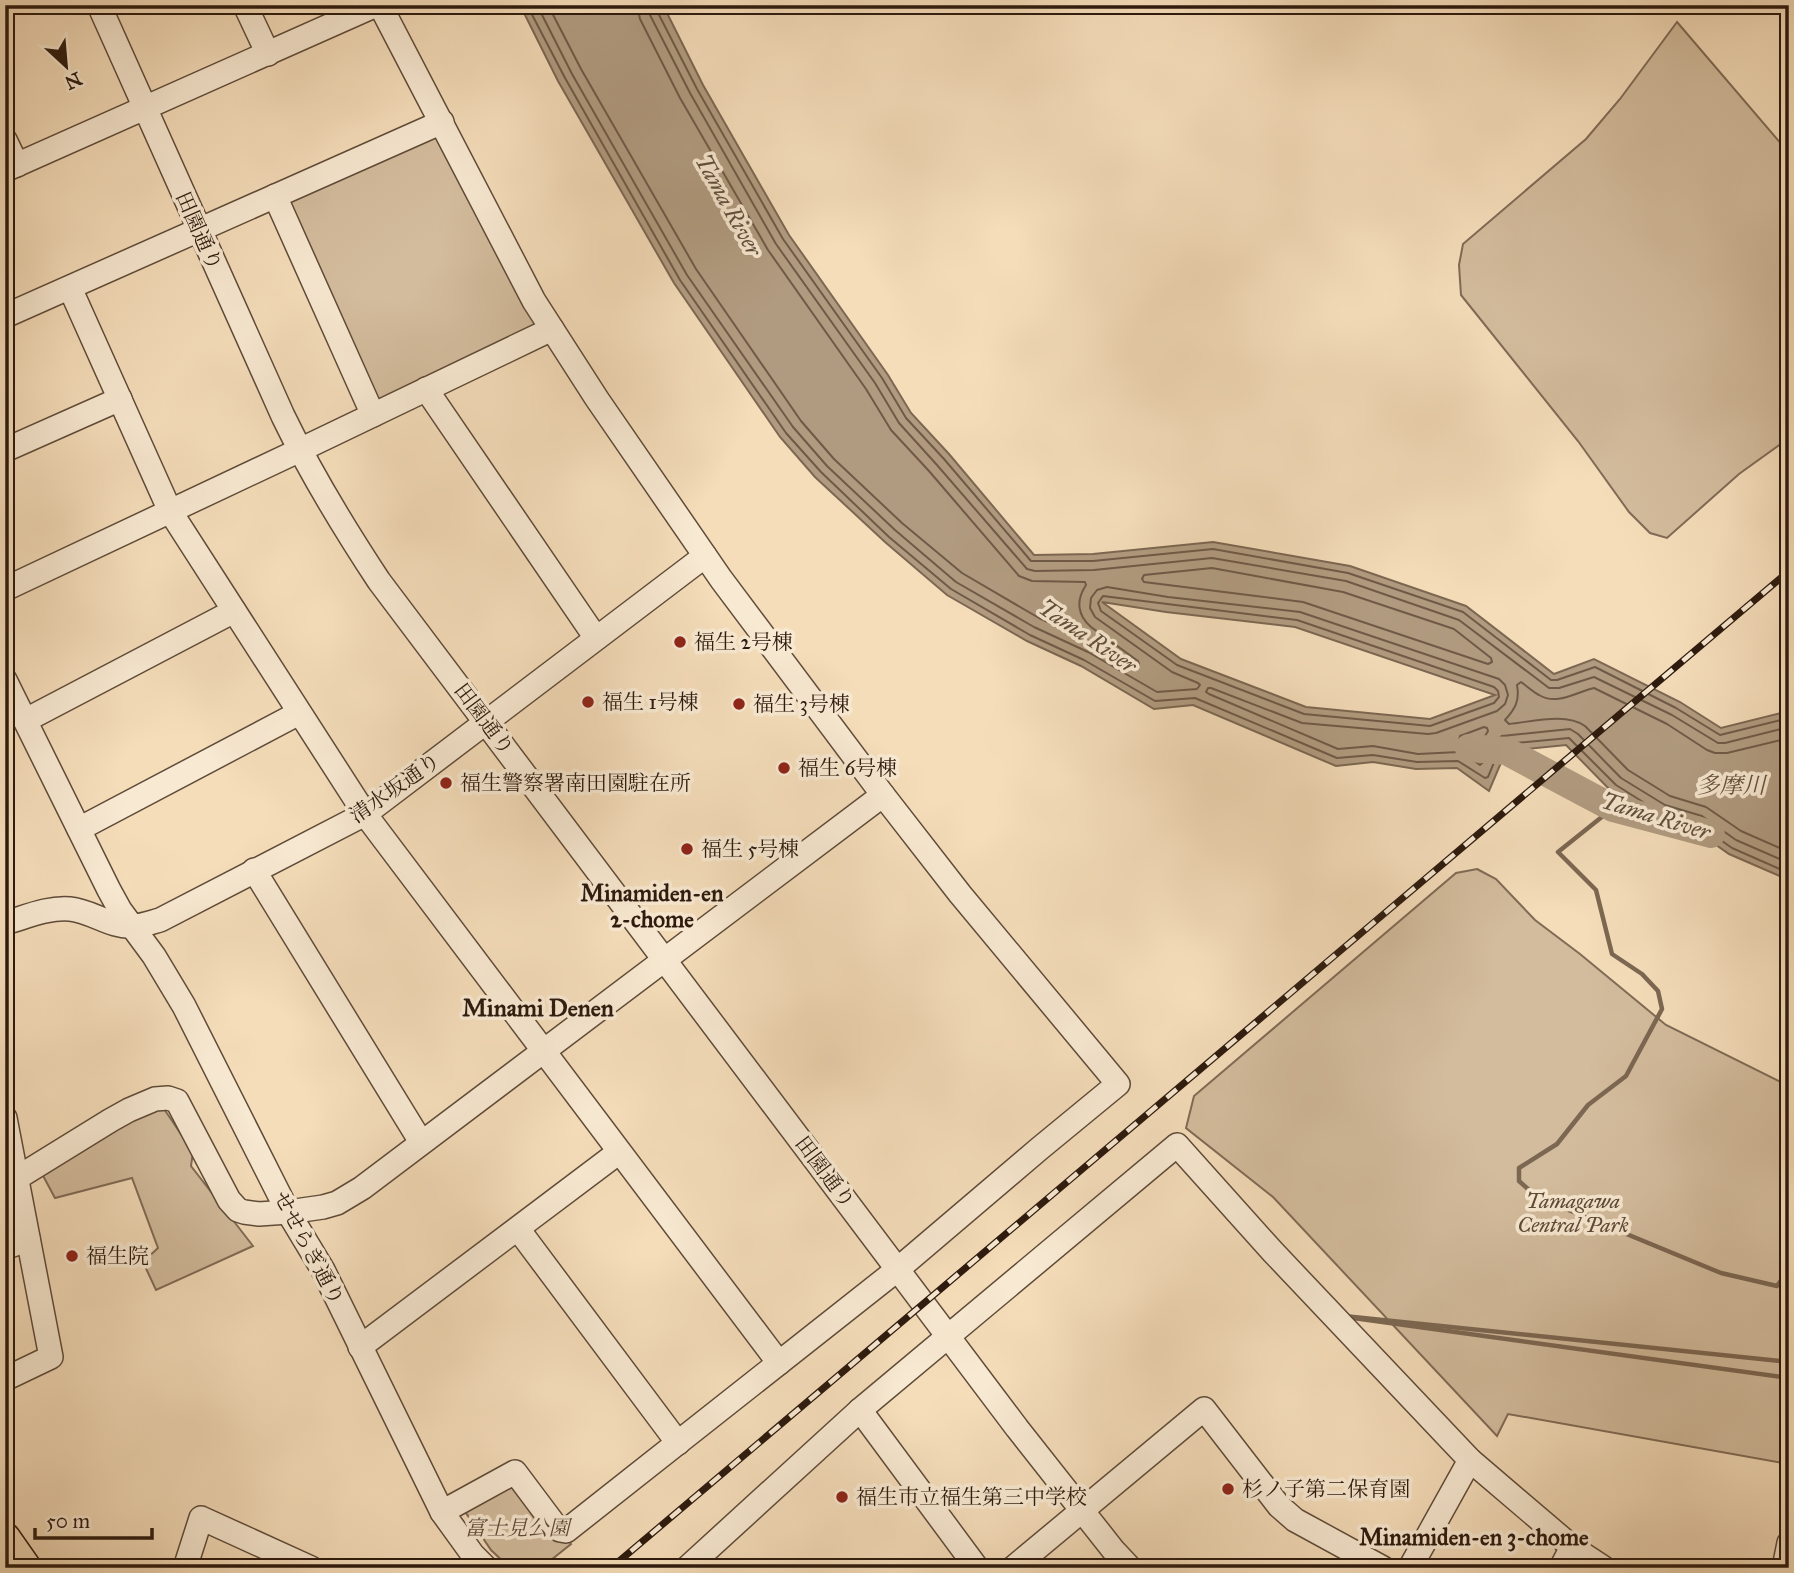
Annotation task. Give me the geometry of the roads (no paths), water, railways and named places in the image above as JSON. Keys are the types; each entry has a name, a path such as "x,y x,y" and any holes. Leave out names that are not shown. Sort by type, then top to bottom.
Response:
{"street":[{"name":"田園通り","path":"99,5 248,340 300,450 339,520 379,581 1017,1428 1130,1568"},
{"path":"245,5 268,54"},
{"path":"5,139 11,168 378,5 530,292 573,364 705,556 883,795 960,894 1118,1084 898,1269 566,1531 560,1530 554,1524 515,1472 442,1512"},
{"path":"5,316 442,122"},
{"path":"275,196 373,415"},
{"path":"70,288 170,511 365,814 779,1363"},
{"path":"5,589 552,329"},
{"path":"426,389 596,638"},
{"path":"5,450 120,399"},
{"name":"清水坂通り","path":"5,923 64,908 84,912 118,925 134,926 160,920 365,814 705,556"},
{"path":"26,720 234,611"},
{"name":"せせらぎ通り","path":"5,680 109,890 184,1006 288,1212 323,1270 442,1512 473,1555 486,1568"},
{"path":"79,829 299,713"},
{"path":"17,1178 111,1120 155,1099 168,1098 177,1101 229,1200 238,1210 258,1214 288,1212 323,1207 350,1196 883,795"},
{"path":"254,870 421,1142"},
{"path":"5,1118 51,1357 5,1378"},
{"path":"687,1568 860,1410 1177,1145 1273,1252 1471,1460 1572,1547 1604,1568"},
{"path":"360,1347 619,1153"},
{"path":"518,1229 678,1443"},
{"path":"5,1248 28,1239"},
{"path":"1013,1568 1204,1409 1279,1506 1295,1520 1383,1568"},
{"path":"860,1410 977,1568"},
{"path":"1410,1568 1471,1460"},
{"path":"185,1568 201,1518 311,1568"},
{"path":"1784,1568 1789,1543"},
{"path":"1560,1568 1572,1547"}],"water":[{"name":"多摩川","path":"520,5 663,5 703,85 789,235 888,375 911,413 1034,555 1093,554 1213,542 1350,566 1466,606 1554,674 1594,659 1680,702 1721,728 1789,711 1789,880 1729,854 1695,830 1659,820 1611,791 1566,745 1506,751 1489,791 1457,768 1416,769 1373,762 1336,766 1193,705 1154,709 1081,666 1027,641 947,595 815,477 780,437 674,283 558,81","holes":["1102,602 1295,627 1495,695 1430,719 1306,707 1181,659"]}],"waterway":[{"name":"Tama River","path":"1469,748 1506,751 1613,808 1711,834"},
{"path":"1613,808 1558,852 1596,890 1612,954 1642,974 1658,991 1662,1009 1626,1076 1588,1105 1557,1144 1519,1168 1519,1181 1537,1197 1721,1273 1777,1286 1787,1272 1789,1273"},
{"path":"1344,1316 1789,1362"},
{"path":"1346,1317 1789,1378"}],"railway":[{"path":"611,1568 1789,571"}],"place":[{"name":"福生 2号棟","path":"680,642"},
{"name":"福生 1号棟","path":"588,702"},
{"name":"福生 3号棟","path":"739,704"},
{"name":"福生 6号棟","path":"784,768"},
{"name":"福生警察署南田園駐在所","path":"446,783"},
{"name":"福生 5号棟","path":"687,849"},
{"name":"福生院","path":"72,1256"},
{"name":"杉ノ子第二保育園","path":"1228,1489"},
{"name":"福生市立福生第三中学校","path":"842,1497"}],"district":[{"name":"Minamiden-en 2-chome","path":"652,906"},
{"name":"Minami Denen","path":"538,1008"},
{"name":"Minamiden-en 3-chome","path":"1474,1537"}],"park label":[{"name":"Tamagawa Central Park","path":"1573,1213"},
{"name":"富士見公園","path":"517,1528"}]}
